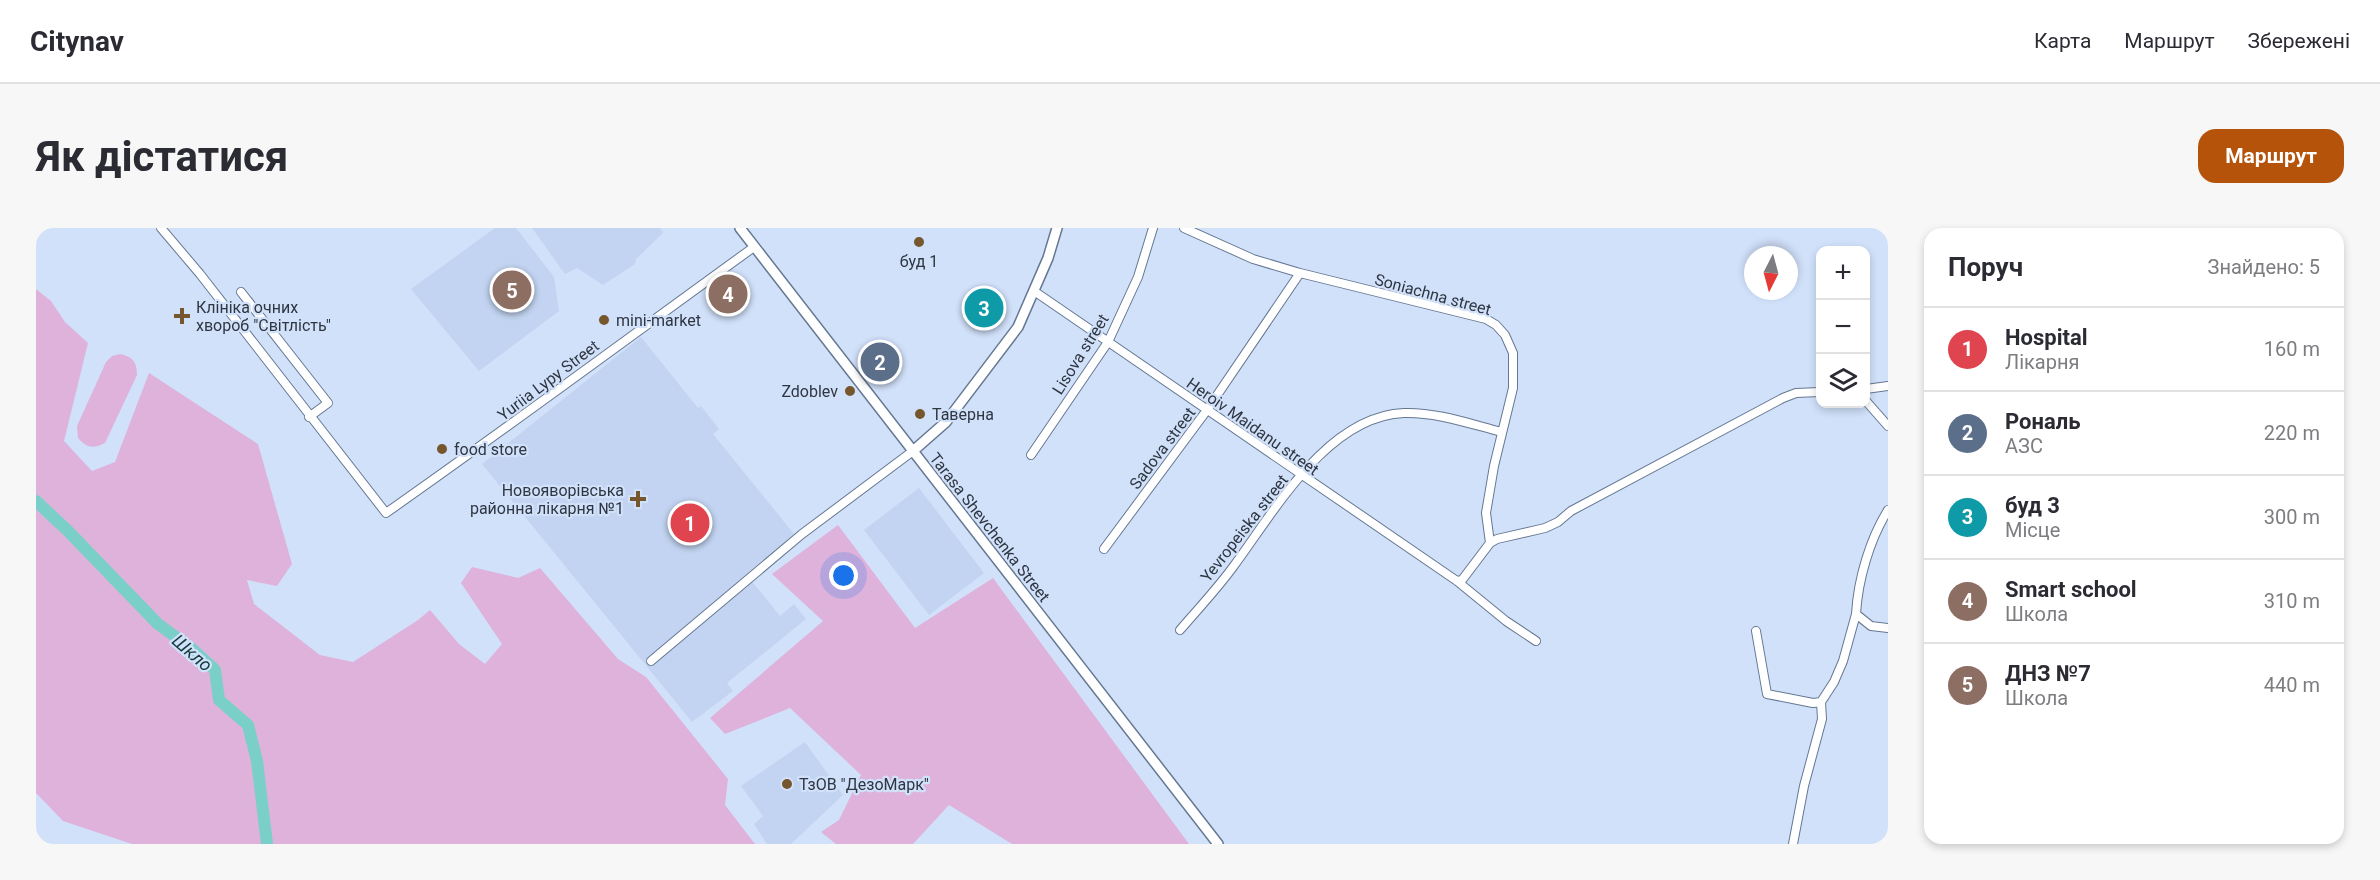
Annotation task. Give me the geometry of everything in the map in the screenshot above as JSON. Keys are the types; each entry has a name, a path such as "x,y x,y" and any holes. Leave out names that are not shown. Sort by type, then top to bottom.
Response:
{"street":[{"path":"161,228 200,274 309,417 328,403 241,292"},
{"name":"Tarasa Shevchenka Street","path":"740,228 1218,844"},
{"path":"651,661 802,534 913,451 946,423 1018,327 1035,291 1057,228"},
{"name":"Lisova street","path":"1030,455 1108,342 1138,277 1153,228"},
{"name":"Soniachna street","path":"1184,228 1253,259 1486,320 1496,325 1505,335 1513,353 1513,388 1486,513 1490,543"},
{"name":"Yuriia Lypy Street","path":"309,417 386,513 519,420 754,246"},
{"name":"Sadova street","path":"1104,549 1207,410 1300,273"},
{"name":"Heroiv Maidanu street","path":"1035,291 1457,581 1506,621 1536,641"},
{"path":"1870,388 1888,386"},
{"path":"1457,581 1462,580 1485,547 1497,539 1545,528 1558,522 1570,511 1783,398 1796,393 1816,392"},
{"path":"1870,406 1888,426"},
{"name":"Yevropeiska street","path":"1180,630 1232,568 1287,490 1333,442 1366,421 1402,413 1436,415 1502,432"},
{"path":"1793,844 1804,786 1822,719 1821,702 1834,682 1843,661 1856,614 1857,593 1878,526 1888,510"},
{"path":"1856,614 1871,626 1888,628"},
{"path":"1756,631 1767,694 1813,703 1821,702"}],"shaded area":[{"path":"495,228 516,228 554,277 559,311 479,371 411,289"},
{"path":"532,228 660,228 663,233 636,259 635,264 603,285 577,268 565,274"},
{"path":"36,289 51,301 65,322 88,343 64,441 92,471 115,462 149,373 258,444 292,564 277,586 247,580 254,604 320,655 353,662 430,610 459,644 485,664 502,644 461,583 472,567 518,578 540,568 618,659 646,677 728,779 725,805 755,844 132,844 63,821 36,793"},
{"name":"Новояворівська районна лікарня №1","path":"641,337 698,408 701,406 719,429 713,434 794,534 746,574 780,616 794,604 806,619 727,683 733,691 692,722 482,464"},
{"path":"120,354 133,361 137,375 105,443 94,447 87,446 78,438 77,426 106,362 112,356"},
{"path":"919,488 984,573 929,615 864,530"},
{"path":"838,525 915,628 993,578 1189,844 1012,844 949,805 913,844 836,844 821,832 839,820 861,775 790,708 725,734 710,718 823,621 772,574"},
{"path":"805,742 843,795 791,844 767,844 754,824 763,816 741,786"}],"waterway":[{"name":"Шкло","path":"36,501 158,624 191,648 215,670 219,700 248,725 257,761 267,844"}],"place":[{"name":"буд 1","path":"919,242"},
{"name":"ДНЗ №7","path":"512,290"},
{"name":"Smart school","path":"728,294"},
{"name":"буд 3","path":"984,308"},
{"name":"Клініка очних хвороб \"Світлість\"","path":"182,316"},
{"name":"mini-market","path":"604,320"},
{"name":"Рональ","path":"880,362"},
{"name":"Zdoblev","path":"850,391"},
{"name":"Таверна","path":"920,414"},
{"name":"food store","path":"442,449"},
{"name":"Новояворівська районна лікарня №1","path":"638,499"},
{"name":"Hospital","path":"690,523"},
{"name":"ТзОВ \"ДезоМарк\"","path":"787,784"}]}
